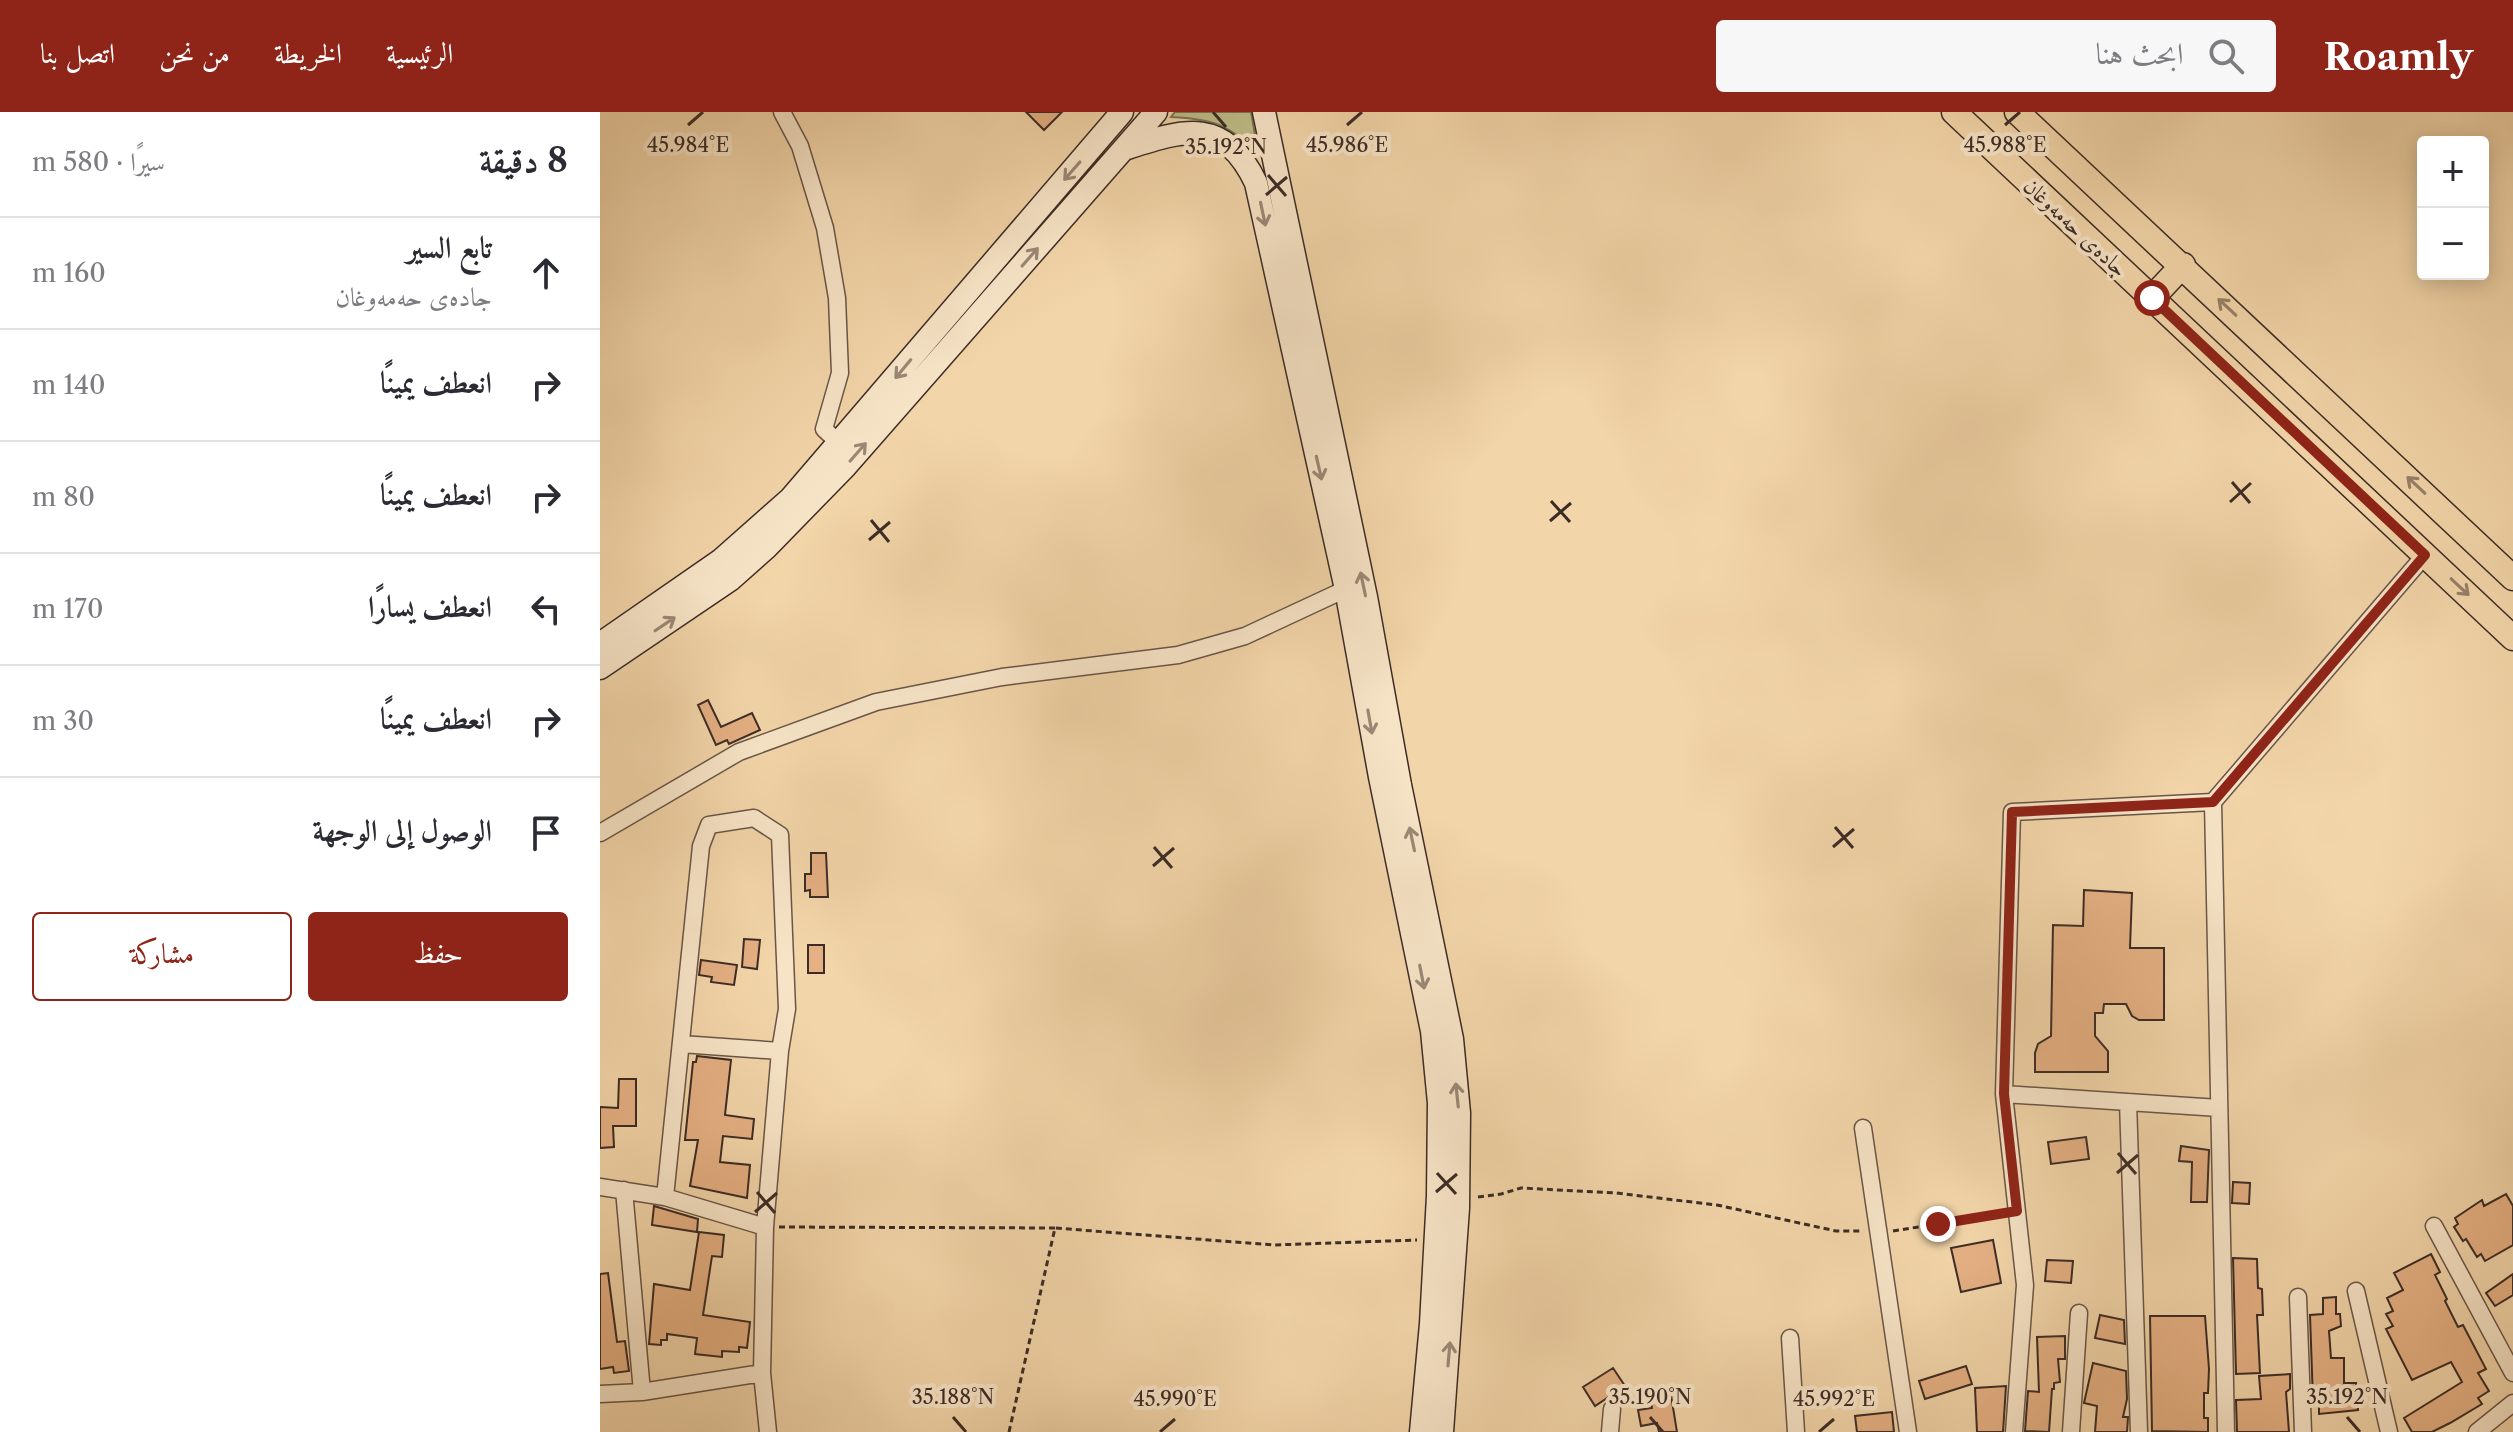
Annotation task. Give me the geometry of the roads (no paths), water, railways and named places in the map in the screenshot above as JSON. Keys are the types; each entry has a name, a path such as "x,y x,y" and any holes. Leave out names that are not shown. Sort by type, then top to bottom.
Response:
{"main road":[{"name":"جادەی حەمەوغان","path":"1954,112 2513,638"},
{"name":"جادەی حەمەوغان","path":"2017,112 2513,578"},
{"path":"2152,298 2183,265"}],"street":[{"path":"782,112 800,146 825,228 837,298 840,373 824,429 840,444"},
{"path":"600,644 721,560 791,498 1122,112"},
{"path":"600,668 730,580 766,548 845,467 1156,112"},
{"path":"1264,112 1281,245 1380,777 1413,888 1452,1039 1459,1113 1458,1199 1451,1336 1442,1432"},
{"path":"1124,149 1180,131 1205,133 1228,143 1245,160 1281,245 1366,597 1400,785 1439,1103 1436,1240 1421,1432"},
{"path":"976,282 994,298"},
{"path":"2226,1432 2213,802 2425,555"},
{"path":"600,833 739,752 876,702 1002,677 1178,655 1245,636 1346,589"},
{"path":"2014,1432 2025,1285 2004,1094 2012,812 2213,802"},
{"path":"665,1197 701,846 709,825 754,818 780,835 787,1009 780,1051 765,1227 762,1373 768,1432"},
{"path":"681,1044 780,1051"},
{"path":"2004,1094 2219,1108"},
{"path":"2128,1102 2139,1432"},
{"path":"1863,1128 1908,1432"},
{"path":"600,1187 665,1197 765,1227"},
{"path":"624,1190 642,1392"},
{"path":"2434,1226 2513,1373"},
{"path":"2356,1291 2389,1432"},
{"path":"2298,1297 2303,1432"},
{"path":"2071,1432 2079,1313"},
{"path":"1790,1338 1796,1432"},
{"path":"600,1394 642,1392 762,1373"},
{"path":"2484,1429 2513,1403"},
{"path":"1610,1432 1612,1409"}]}
